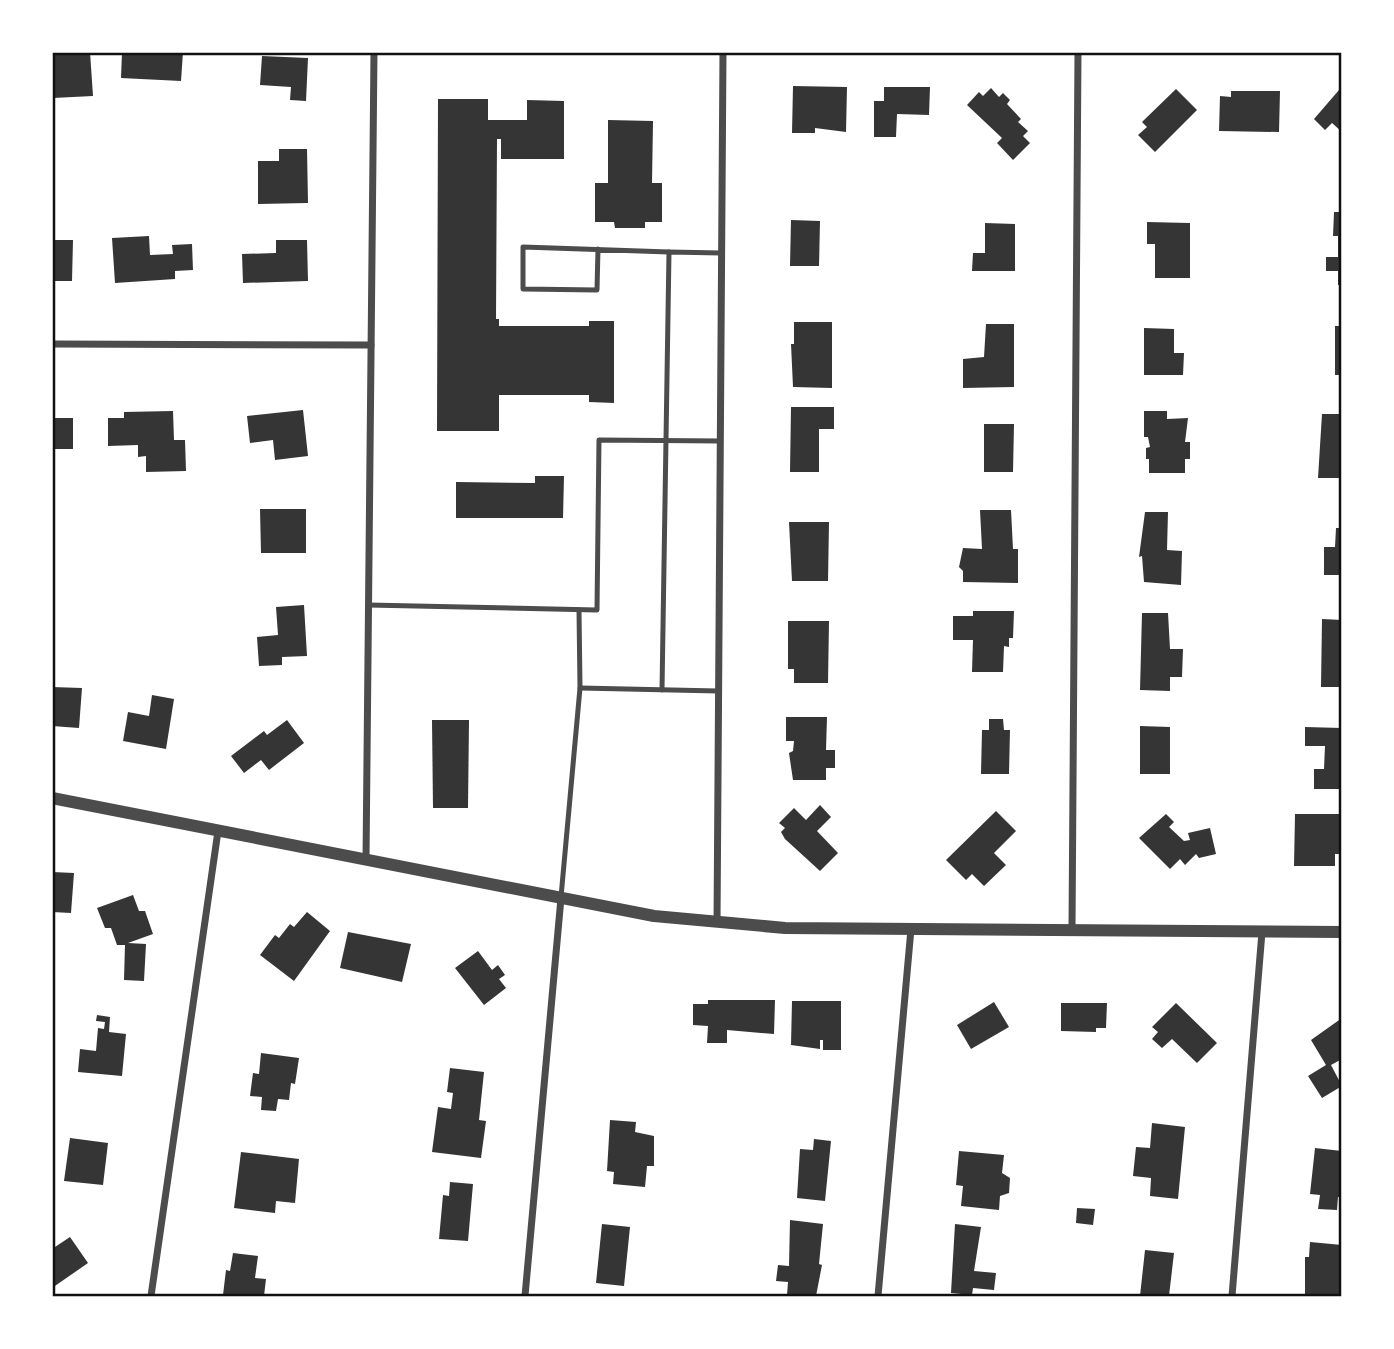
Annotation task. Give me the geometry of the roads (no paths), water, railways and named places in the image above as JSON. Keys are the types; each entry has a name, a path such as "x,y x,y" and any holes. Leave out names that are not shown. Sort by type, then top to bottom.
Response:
{"street":[{"path":"366,859 373,52"},
{"path":"717,924 723,52"},
{"path":"1072,930 1078,52"},
{"path":"52,344 371,345"},
{"path":"52,798 654,916 717,924 911,929 1342,932"},
{"path":"151,1297 218,831"},
{"path":"525,1297 561,898"},
{"path":"878,1297 911,929"},
{"path":"1232,1297 1262,932"}],"lane":[{"path":"597,249 597,290 523,289 523,247 597,249 669,252 721,253"},
{"path":"662,690 669,252"},
{"path":"368,605 597,610 599,440 720,442"},
{"path":"561,898 580,688 579,610"},
{"path":"580,688 718,691"}]}
